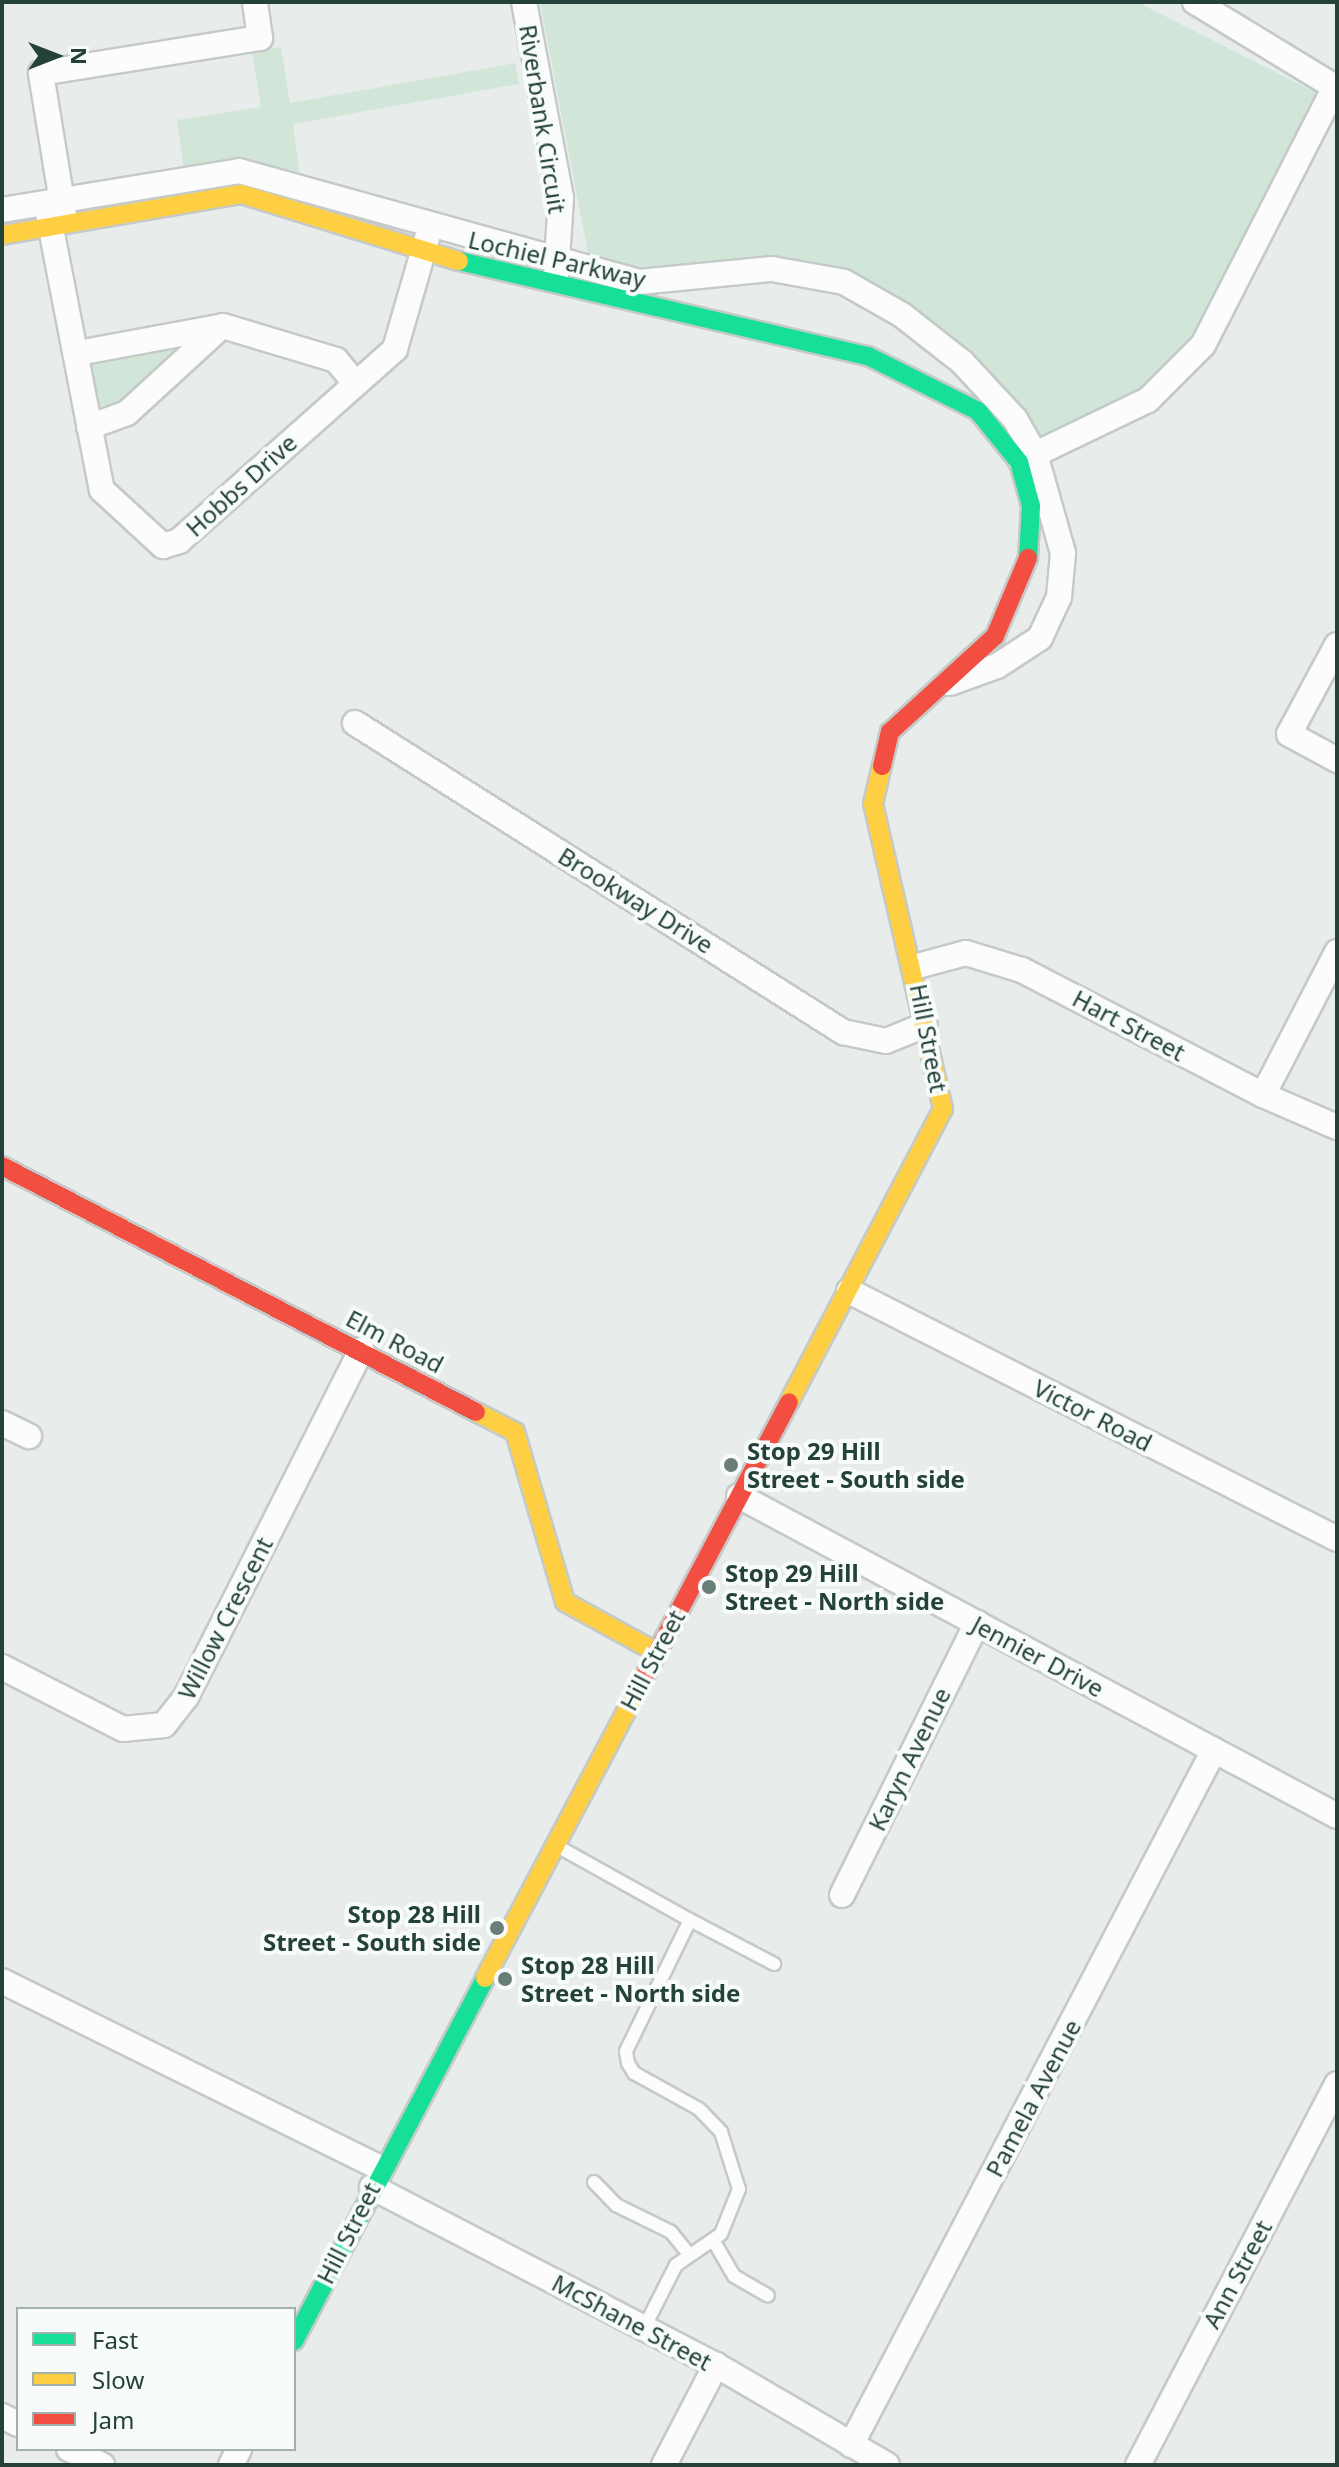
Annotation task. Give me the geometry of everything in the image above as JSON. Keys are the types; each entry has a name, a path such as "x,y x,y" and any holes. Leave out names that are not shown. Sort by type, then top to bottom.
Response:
{"street":[{"name":"Hobbs Drive","path":"255,2 260,38 41,73 56,213 89,427 102,490 163,546 179,541 395,349 420,252 431,228"},
{"name":"Riverbank Circuit","path":"524,2 561,198 556,273"},
{"path":"1027,458 1148,400 1203,345 1335,87 1195,2"},
{"name":"Lochiel Parkway","path":"2,235 56,213 239,171 431,228 556,273 868,356 978,411 1027,458 1031,506 1027,570 995,636 890,732 873,804 914,967"},
{"name":"Lochiel Parkway","path":"2,210 56,213 241,194 420,252 556,273 639,282 772,269 844,282 902,315 962,362 1015,419 1063,553 1059,597 1040,638 997,666 939,687"},
{"path":"89,427 127,413 223,326"},
{"path":"78,353 223,326 336,360 355,383"},
{"path":"1337,645 1289,734 1337,760"},
{"name":"Brookway Drive","path":"355,723 843,1032 886,1041 925,1025"},
{"path":"1263,1095 1337,952"},
{"name":"Hart Street","path":"914,967 966,953 1022,970 1263,1095 1337,1127"},
{"name":"Hill Street","path":"296,2337 377,2177 801,1385 943,1109 914,967"},
{"name":"Elm Road","path":"2,1166 515,1432 565,1602 656,1652"},
{"name":"Victor Road","path":"849,1291 1337,1539"},
{"name":"Willow Crescent","path":"2,1667 123,1729 164,1725 186,1697 361,1350"},
{"path":"2,1423 29,1436"},
{"name":"Jennier Drive","path":"739,1496 1337,1816"},
{"name":"Karyn Avenue","path":"842,1895 977,1623"},
{"name":"Pamela Avenue","path":"851,2445 1214,1750"},
{"name":"McShane Street","path":"2,1981 377,2177 644,2328 716,2365 887,2465"},
{"name":"Ann Street","path":"1138,2465 1337,2084"},
{"path":"664,2465 716,2365"},
{"path":"73,2451 102,2465"}],"lane":[{"path":"554,1844 774,1964"},
{"path":"644,2328 687,2252 713,2240 737,2203 739,2189 721,2132 699,2109 634,2073 626,2051 690,1920"},
{"path":"594,2182 616,2205 671,2232 687,2252"},
{"path":"713,2240 734,2276 768,2296"}],"green space":[{"path":"540,2 1137,2 1321,95 1199,330 1130,399 1034,438 999,383 916,315 833,272 626,273 589,259"},
{"path":"281,47 290,103 515,63 519,84 293,124 301,183 184,170 177,120 261,107 252,51"},
{"path":"186,342 119,412 106,412 93,401 92,361"}],"traffic: fast":[{"path":"459,261 868,356 978,411 1019,462 1031,506 1028,558"},
{"path":"296,2337 485,1978"}],"traffic: slow":[{"path":"2,235 241,194 459,261"},
{"path":"789,1402 943,1109 873,804 882,766"},
{"path":"476,1412 515,1432 565,1602 656,1652"},
{"path":"485,1978 642,1681"}],"traffic: jam":[{"path":"882,766 890,732 995,636 1028,558"},
{"path":"2,1166 476,1412"},
{"path":"642,1681 789,1402"}],"place":[{"name":"Stop 29 Hill Street - South side","path":"731,1465"},
{"name":"Stop 29 Hill Street - North side","path":"709,1587"},
{"name":"Stop 28 Hill Street - South side","path":"497,1928"},
{"name":"Stop 28 Hill Street - North side","path":"505,1979"}]}
